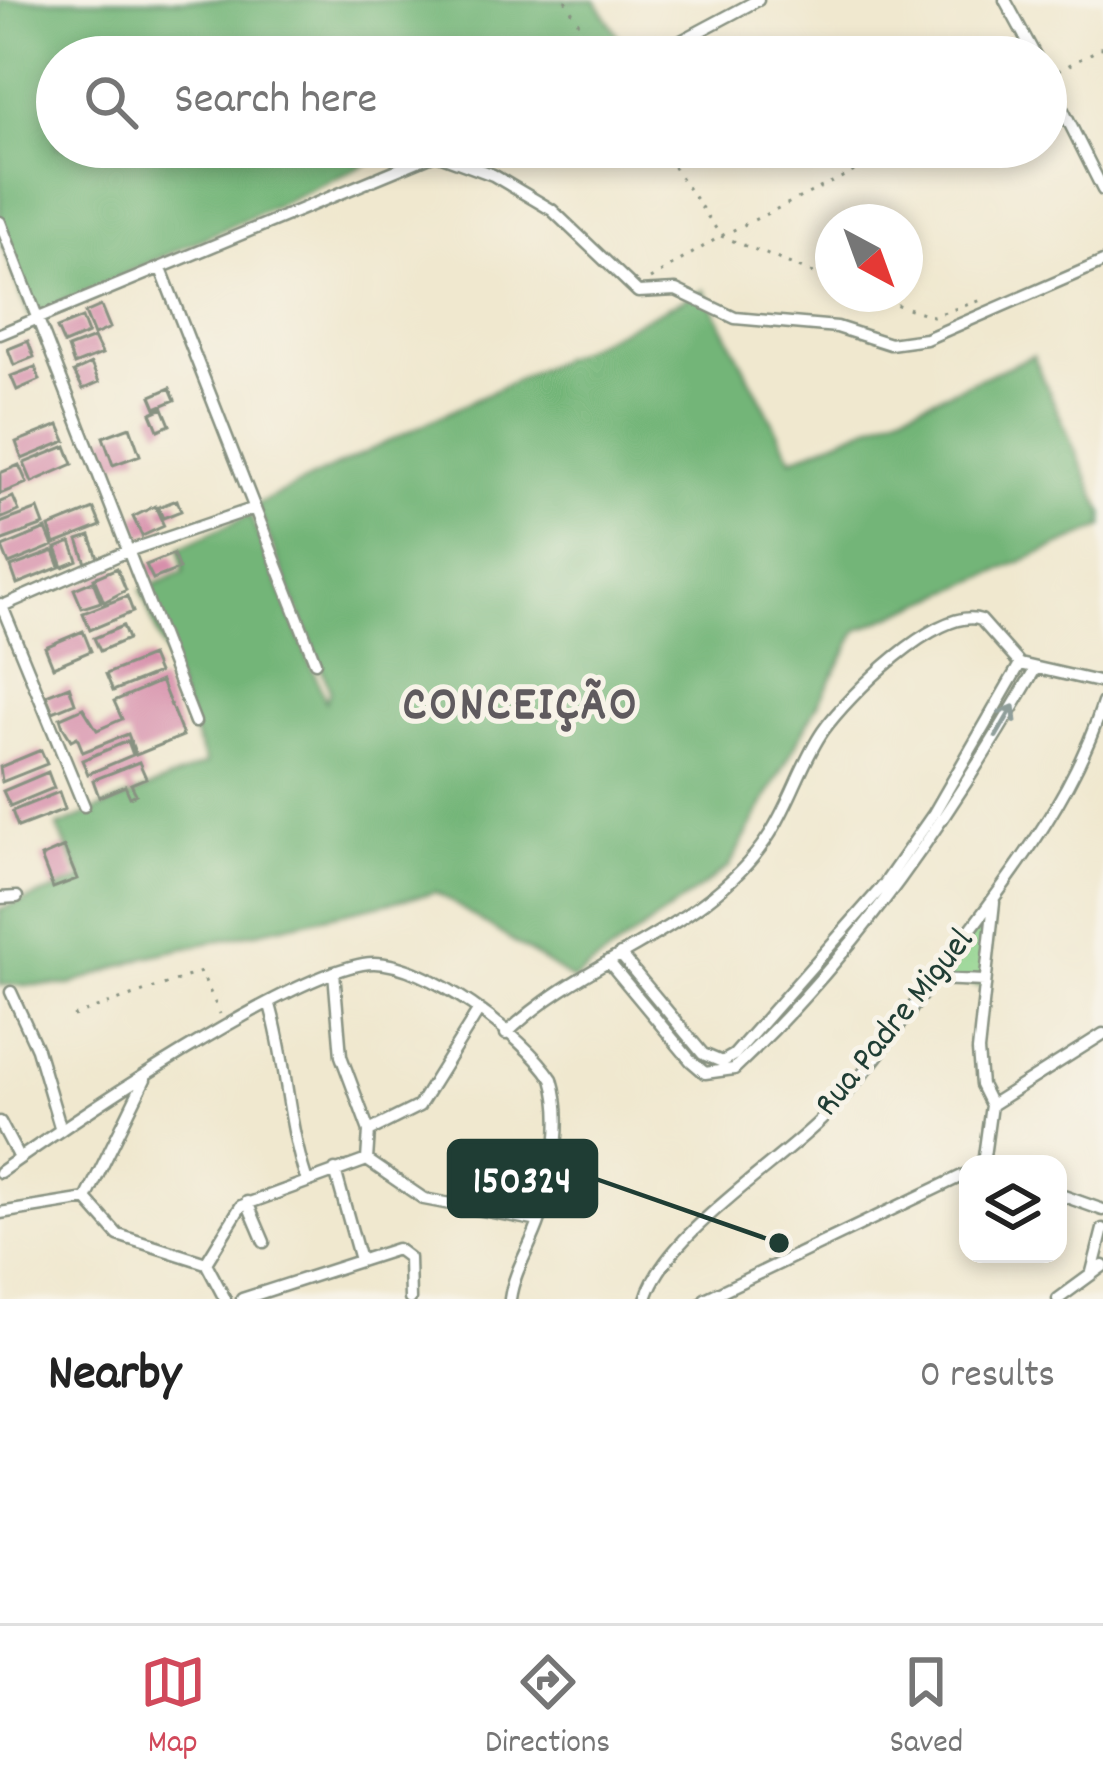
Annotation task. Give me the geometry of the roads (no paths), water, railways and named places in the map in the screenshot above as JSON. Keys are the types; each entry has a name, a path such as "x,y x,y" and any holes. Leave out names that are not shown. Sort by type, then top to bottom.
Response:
{"street":[{"path":"690,36 758,0"},
{"path":"1005,0 1025,36"},
{"path":"1067,118 1103,190"},
{"path":"0,334 403,168"},
{"path":"474,168 552,210 633,289 676,290 735,318 837,327 890,344 926,339 1103,262"},
{"path":"0,222 195,722"},
{"path":"161,269 315,662"},
{"path":"84,806 1,604 128,550 252,508"},
{"path":"506,1034 531,1010 722,890 768,838 820,735 844,705 948,620 981,620 1020,664 1101,682"},
{"path":"614,957 703,1054 722,1062 734,1055 884,886 934,813 1020,664"},
{"path":"614,957 691,1061 705,1073 734,1069 892,892 944,820 1035,669"},
{"path":"1085,761 1103,703"},
{"path":"1085,761 1103,747"},
{"name":"Rua Padre Miguel","path":"646,1299 659,1273 708,1219 856,1085 994,899 1085,761"},
{"path":"0,898 16,897"},
{"path":"984,1155 991,1105 981,1085 978,1051 994,899"},
{"path":"0,1172 226,1027 334,971 367,963 407,969 446,988 506,1034 545,1067 557,1095 554,1156 539,1221 510,1299"},
{"path":"334,971 341,1056 370,1131 367,1160"},
{"path":"934,979 985,981"},
{"path":"11,992 38,1049 61,1130"},
{"path":"270,1004 290,1083 289,1126 306,1178"},
{"path":"370,1131 418,1106 477,1013"},
{"path":"991,1105 1103,1034"},
{"path":"86,1199 145,1078"},
{"path":"0,1123 19,1158"},
{"path":"367,1160 424,1199 539,1221"},
{"path":"206,1264 247,1202 367,1160"},
{"path":"335,1169 360,1260"},
{"path":"714,1298 959,1177"},
{"path":"1067,1197 1103,1210"},
{"path":"0,1213 86,1199"},
{"path":"86,1199 118,1235 206,1264 225,1299"},
{"path":"247,1202 264,1242"},
{"path":"1091,1274 1103,1229"},
{"path":"242,1299 360,1260 404,1251 410,1299"},
{"path":"1058,1299 1103,1266"}],"place":[{"name":"150324","path":"779,1243"}],"district":[{"name":"CONCEIÇÃO","path":"521,708"}]}
